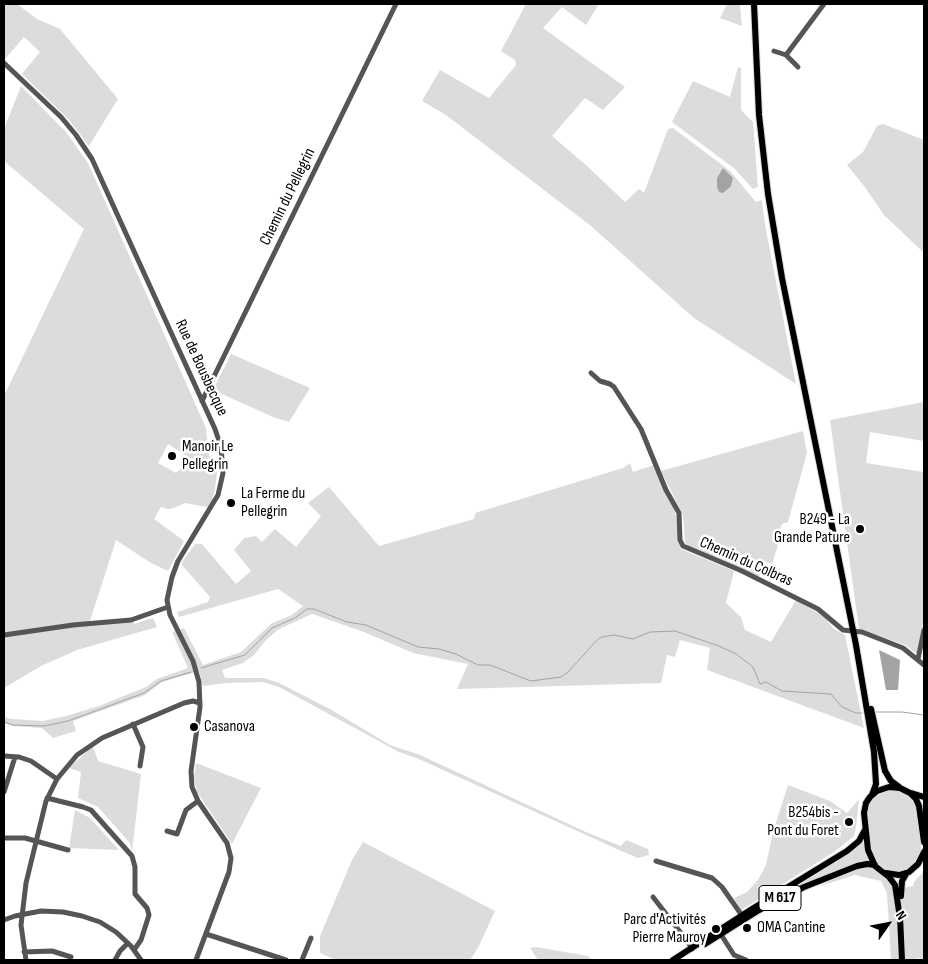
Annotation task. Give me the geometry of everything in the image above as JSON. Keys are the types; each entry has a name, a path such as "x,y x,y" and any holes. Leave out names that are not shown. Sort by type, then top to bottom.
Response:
{"main road":[{"path":"755,4 762,142 774,232 854,631 874,752 876,784 864,810 865,830 869,855 875,866 885,873 896,889 900,918"},
{"path":"856,645 884,767 891,781 900,788 924,797"},
{"path":"872,795 885,788 900,788"},
{"path":"910,793 918,804 924,831 924,842"},
{"path":"922,823 924,809"},
{"name":"M 617","path":"673,960 707,943 847,851 859,840 865,830"},
{"path":"902,960 901,884 906,874 916,867 924,854"},
{"name":"M 617","path":"743,918 820,880 861,865 875,866"},
{"path":"885,873 895,875 906,874"}],"street":[{"name":"Chemin du Pellegrin","path":"202,400 396,4"},
{"path":"786,55 824,4"},
{"path":"774,50 786,55 798,67"},
{"name":"Rue de Bousbecque","path":"4,63 61,117 92,159 215,429 221,447 222,480 216,501 175,568 167,596 170,615 195,665 199,682 200,703 191,775 192,787 198,802 226,840 230,848 231,858 229,872 196,960"},
{"name":"Chemin du Colbras","path":"591,373 600,381 614,387 641,429 666,490 678,513 680,540 683,546 750,575 818,609 840,629 862,632 893,643 907,650 924,665"},
{"path":"4,635 78,624 131,620 168,607"},
{"path":"918,659 924,630"},
{"path":"26,960 21,930 26,883 47,798 57,779 71,761 86,747 102,738 184,703 200,703"},
{"path":"133,724 143,747 140,766"},
{"path":"4,756 35,763 57,779"},
{"path":"4,792 15,757"},
{"path":"47,798 89,809 132,856 135,863 135,894 147,908 149,915 141,940 134,950"},
{"path":"167,831 177,834 186,810 198,802"},
{"path":"4,838 22,838 68,850"},
{"path":"656,861 712,878 722,887 743,918"},
{"path":"653,897 684,937"},
{"path":"4,920 22,914 50,911 82,916 108,927 128,943 141,960"},
{"path":"720,933 734,955 746,960"},
{"path":"206,934 278,959 286,960"},
{"path":"302,960 310,938"},
{"path":"688,942 692,949"},
{"path":"115,960 128,943"},
{"path":"24,952 52,951 72,958"}],"shaded area":[{"path":"4,4 17,4 37,19 60,29 118,99 89,146 69,120 22,74 40,52 24,37 5,59"},
{"path":"526,4 599,4 586,25 562,7 543,28 625,87 603,110 585,98 552,136 625,202 639,189 644,193 668,129 673,128 730,171 756,202 762,200 765,225 796,384 694,318 591,226 446,115 422,101 440,70 489,98 516,65 515,60 501,51"},
{"path":"727,4 740,4 742,26 720,18"},
{"path":"738,67 741,68 741,110 753,122 758,187 753,189 735,169 672,122 693,81 730,97"},
{"path":"21,86 66,132 88,163 206,428 209,456 218,465 211,505 207,507 185,503 168,509 161,507 154,519 184,541 168,571 151,563 116,540 90,621 134,622 134,624 153,618 157,627 77,650 41,666 4,688 4,396 84,229 4,161 4,129","holes":["168,444 195,461 183,466 176,473 158,463"]},
{"path":"883,124 924,140 924,253 884,215 847,165 863,152 877,126"},
{"path":"723,168 733,178 731,186 723,193 719,192 717,187 717,178"},
{"path":"231,354 310,388 289,422 273,417 213,390"},
{"path":"924,402 924,441 870,432 866,463 924,472 924,609 917,654 905,645 859,629 830,420"},
{"path":"803,431 807,453 788,522 782,524 780,529 782,532 772,564 764,561 759,577 691,548 685,543 683,515 661,471"},
{"path":"630,463 633,472 654,465 674,509 678,522 681,549 734,571 726,603 741,617 745,630 771,642 796,600 824,617 834,629 845,635 864,728 707,670 710,648 680,640 675,657 667,655 661,683 457,689 468,664 413,653 364,632 312,614 279,629 266,640 254,655 243,663 222,670 225,678 263,678 277,682 330,709 390,745 420,755 588,833 621,846 626,840 648,849 649,855 638,858 419,759 399,752 279,687 263,682 203,686 199,671 162,682 145,695 73,721 76,731 53,738 42,728 13,726 4,723 4,717 43,721 66,716 99,706 146,687 157,679 188,668 172,632 184,628 203,665 241,652 272,623 292,615 303,606 278,589 179,617 177,612 208,602 210,597 182,565 182,562 195,544 202,544 236,584 251,571 234,550 244,538 256,536 262,542 275,529 296,547 321,516 308,503 329,487 379,546 474,519 475,513 623,468"},
{"path":"879,650 900,660 898,690 886,690"},
{"path":"93,746 98,761 141,774 132,852 130,843 98,807 78,798 81,772 69,768"},
{"path":"196,763 261,788 232,844 197,792 194,777"},
{"path":"788,785 830,801 847,813 859,799 854,836 834,852 741,910 734,898 747,892 758,880 766,865 773,832"},
{"path":"888,790 899,791 912,799 916,807 920,830 921,849 917,861 910,868 902,871 889,871 877,863 872,855 867,829 869,804 877,794"},
{"path":"75,810 90,818 119,850 69,848"},
{"path":"363,842 495,911 478,948 470,960 336,960 320,953 320,936 352,860"},
{"path":"863,842 868,861 854,863 802,885 802,883 836,862"},
{"path":"869,866 888,881 894,890 913,886 914,882 924,871 924,959 891,960 887,893 881,881 855,875 820,886 858,867"},
{"path":"536,947 588,956 591,960 538,960 530,948"}],"waterway":[{"path":"201,668 245,655 272,628 295,618 307,609 314,609 347,622 366,625 418,647 439,649 456,654 478,665 490,665 531,681 561,677 602,637 614,635 633,639 650,632 675,631 736,654 753,667 760,684 766,682 782,691 831,694 842,707 856,713 862,713"},
{"path":"4,722 13,725 44,726 68,721 144,693 161,681 191,672"},
{"path":"876,712 902,712 924,715"}],"place":[{"name":"Manoir Le Pellegrin","path":"172,456"},
{"name":"La Ferme du Pellegrin","path":"231,503"},
{"name":"B249 - La Grande Pature","path":"860,529"},
{"name":"Casanova","path":"194,727"},
{"name":"B254bis - Pont du Foret","path":"849,822"},
{"name":"OMA Cantine","path":"747,928"},
{"name":"Parc d'Activités Pierre Mauroy","path":"716,929"}]}
